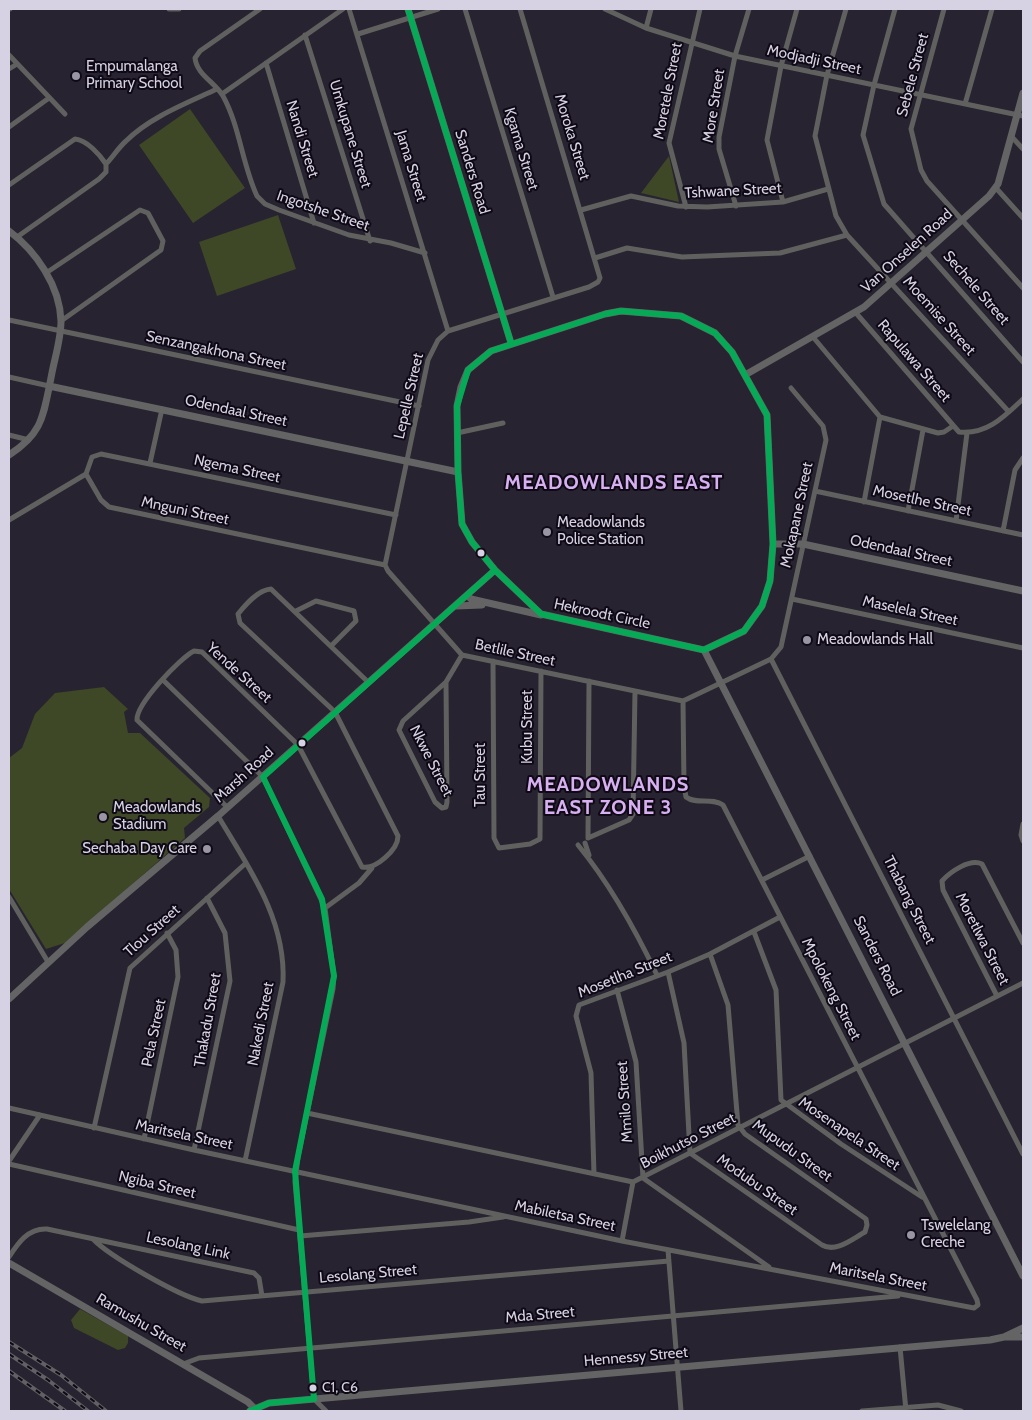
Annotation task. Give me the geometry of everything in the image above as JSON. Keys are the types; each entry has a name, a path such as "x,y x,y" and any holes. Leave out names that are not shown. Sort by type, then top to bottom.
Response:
{"street":[{"path":"169,9 178,9"},
{"name":"Ingotshe Street","path":"260,9 200,51 195,58 199,69 222,94 236,128 257,196 265,204 314,223 370,241 391,243 425,254"},
{"path":"222,94 343,9"},
{"name":"Jama Street","path":"349,9 448,331"},
{"name":"Sanders Road","path":"408,9 510,343"},
{"path":"358,34 438,9"},
{"name":"Kgama Street","path":"466,9 553,297"},
{"name":"Moroka Street","path":"520,9 600,273 600,278 594,285 553,297"},
{"name":"Modjadji Street","path":"605,9 646,28 735,56 1020,115"},
{"path":"646,28 651,9"},
{"name":"Moretele Street","path":"686,207 669,143 700,9"},
{"name":"More Street","path":"736,206 718,144 735,56 749,9"},
{"path":"783,202 766,140 781,66 797,9"},
{"name":"Moemise Street","path":"846,9 828,75 815,136 836,216 847,235 893,283 1009,412"},
{"name":"Sechele Street","path":"895,9 874,85 863,139 879,192 884,204 1023,362"},
{"name":"Sebele Street","path":"944,9 911,129 920,170 926,181 1023,288"},
{"path":"965,104 992,9"},
{"name":"Umkupane Street","path":"306,35 370,241"},
{"path":"9,55 65,114"},
{"name":"Nandi Street","path":"266,63 314,223"},
{"path":"9,69 16,64"},
{"path":"16,237 103,175 106,164 126,141 138,132 161,117 217,89"},
{"path":"1023,93 1020,115 1011,136 996,188 1023,218"},
{"path":"9,127 50,98"},
{"path":"1011,136 1023,149"},
{"path":"9,184 71,140 80,139 106,164"},
{"name":"Van Onselen Road","path":"745,375 856,312 928,252 996,188"},
{"name":"Tshwane Street","path":"581,210 631,196 686,207 736,206 783,202 828,189"},
{"path":"46,273 136,211 143,210 148,212 163,241 161,250 61,321"},
{"path":"9,231 30,250 46,273 58,304 61,321 40,424 29,440 9,455"},
{"path":"595,258 627,248 682,257 780,253 847,235"},
{"path":"448,331 553,297"},
{"name":"Hekroodt Circle","path":"614,311 672,314 688,318 721,338 745,375 765,410 768,420 772,544 770,581 762,606 744,631 704,650 548,617 532,607 495,570 464,529 461,520 457,433 458,397 468,370 486,354 510,343 614,311"},
{"name":"Rapulawa Street","path":"856,312 953,426"},
{"name":"Senzangakhona Street","path":"9,320 419,406"},
{"name":"Lepelle Street","path":"407,461 432,349 448,331"},
{"path":"813,337 880,417 923,430 938,433 944,432 953,426 959,432 967,433 987,427 1002,419 1023,399"},
{"name":"Odendaal Street","path":"9,377 458,472"},
{"name":"Mokapane Street","path":"770,659 781,648 826,440 826,431 791,388"},
{"path":"150,463 162,409"},
{"path":"864,502 880,417"},
{"path":"457,433 503,423"},
{"path":"908,511 923,430"},
{"path":"956,521 967,433"},
{"path":"9,435 29,440"},
{"name":"Ngema Street","path":"86,474 90,461 98,454 150,463 396,515"},
{"path":"1003,531 1015,470 1023,458"},
{"path":"385,565 407,461"},
{"path":"9,520 86,474"},
{"name":"Mnguni Street","path":"86,474 101,500 109,508 385,565"},
{"name":"Mosetlhe Street","path":"815,491 1023,535"},
{"name":"Odendaal Street","path":"772,544 803,544 1023,591"},
{"name":"Betlile Street","path":"385,565 393,578 462,655 683,701"},
{"name":"Marsh Road","path":"9,999 48,962 263,777 495,570"},
{"path":"325,908 359,884 374,866 391,851 397,842 395,829 334,712 240,624 238,618 240,611 255,597 268,589 274,591 332,645 368,682"},
{"path":"467,595 471,600 548,617"},
{"name":"Maselela Street","path":"792,599 1023,648"},
{"path":"296,611 316,601 354,611 356,621 332,645"},
{"path":"455,606 493,604"},
{"name":"Sanders Road","path":"704,650 906,1043 1023,1276"},
{"name":"Yende Street","path":"163,680 191,652 200,651 298,745"},
{"path":"446,682 462,655"},
{"path":"683,701 770,659"},
{"name":"Thabang Street","path":"770,659 896,900 1023,1154"},
{"name":"Tau Street","path":"493,661 495,844 498,848 538,842"},
{"name":"Kubu Street","path":"538,842 540,839 541,671"},
{"path":"227,807 137,720 138,711 163,680 263,777 325,908 334,980 295,1171 314,1399 326,1411"},
{"path":"589,681 587,840 591,860"},
{"name":"Nkwe Street","path":"446,682 446,807 440,807 435,802 399,730 401,723 446,682"},
{"path":"587,840 630,820 633,816 635,691"},
{"name":"Mpolokeng Street","path":"683,701 684,786 686,797 692,800 714,800 723,805 978,1305"},
{"path":"298,745 362,867 374,866"},
{"name":"Nakedi Street","path":"218,816 274,916 283,975 245,1161"},
{"path":"1023,824 1021,831 1023,841"},
{"path":"578,845 591,860 620,905 657,975"},
{"path":"762,880 810,856"},
{"name":"Moretlwa Street","path":"998,996 942,886 944,878 965,865 977,862 984,866 1023,943"},
{"name":"Tlou Street","path":"94,1128 128,972 132,963 246,863"},
{"path":"9,897 48,962"},
{"name":"Thakadu Street","path":"194,1150 230,981 225,934 207,898"},
{"name":"Mosetlha Street","path":"594,1174 591,1073 576,1013 581,1003 668,972 710,954 780,917"},
{"name":"Mosenapela Street","path":"754,932 776,990 780,1098 785,1105 924,1198"},
{"name":"Pela Street","path":"144,1139 178,977 176,950 167,933"},
{"name":"Mupudu Street","path":"710,954 728,1005 737,1118 740,1128 866,1219 868,1225 865,1232"},
{"path":"668,972 684,1043 690,1153"},
{"name":"Boikhutso Street","path":"307,1113 633,1182 1023,983"},
{"name":"Mmilo Street","path":"617,990 636,1062 643,1178"},
{"name":"Maritsela Street","path":"9,1108 353,1184"},
{"path":"9,1163 40,1115"},
{"name":"Modubu Street","path":"690,1153 825,1247 836,1247 865,1232"},
{"name":"Ngiba Street","path":"9,1163 299,1230"},
{"path":"643,1178 772,1269"},
{"path":"622,1241 633,1182"},
{"name":"Mabiletsa Street","path":"353,1184 622,1241 772,1269"},
{"path":"300,1236 469,1222 506,1216"},
{"name":"Lesolang Street","path":"9,1257 25,1236 39,1229 48,1228 93,1239 112,1254 192,1298 204,1301 669,1261"},
{"name":"Lesolang Link","path":"93,1239 254,1273 259,1278 262,1296"},
{"path":"668,1250 681,1411"},
{"name":"Ramushu Street","path":"9,1263 250,1404 253,1410"},
{"path":"1018,1264 1023,1270"},
{"name":"Maritsela Street","path":"772,1269 972,1308 978,1305"},
{"name":"Mda Street","path":"183,1364 199,1358 901,1295"},
{"name":"Hennessy Street","path":"253,1410 269,1403 1004,1337 1023,1328"},
{"path":"1004,1337 1023,1337"},
{"path":"900,1347 906,1409"},
{"path":"862,1411 938,1405 961,1411"}],"green space":[{"path":"190,109 245,188 193,223 139,145"},
{"path":"669,156 679,202 641,193"},
{"path":"278,215 296,269 217,296 199,242"},
{"name":"Meadowlands Stadium","path":"104,687 128,709 124,712 128,733 140,733 210,798 209,807 184,828 185,838 65,943 46,949 9,889 9,758 22,748 35,714 55,693"},
{"path":"80,1309 128,1336 128,1343 125,1348 118,1350 74,1328 71,1320"}],"railway":[{"path":"9,1342 61,1375 106,1411"},
{"path":"9,1354 48,1380 88,1411"},
{"path":"9,1371 65,1411"}],"transit line":[{"path":"408,9 511,343"},
{"path":"621,311 681,316 715,333 732,352 767,415 773,544 770,581 762,606 744,631 704,650 541,614 495,570 472,542 462,524 458,472 457,406 468,370 491,351 605,314 621,311"},
{"path":"250,1411 269,1403 314,1399 295,1171 334,976 322,899 263,777 495,570"}],"place":[{"name":"Empumalanga Primary School","path":"76,76"},
{"name":"Meadowlands Police Station","path":"547,532"},
{"name":"Meadowlands Hall","path":"807,640"},
{"name":"Meadowlands Stadium","path":"103,817"},
{"name":"Sechaba Day Care","path":"207,849"},
{"name":"Tswelelang Creche","path":"911,1235"},
{"name":"C1, C6","path":"313,1388"}],"district":[{"name":"MEADOWLANDS EAST","path":"614,483"},
{"name":"MEADOWLANDS EAST ZONE 3","path":"608,796"}]}
